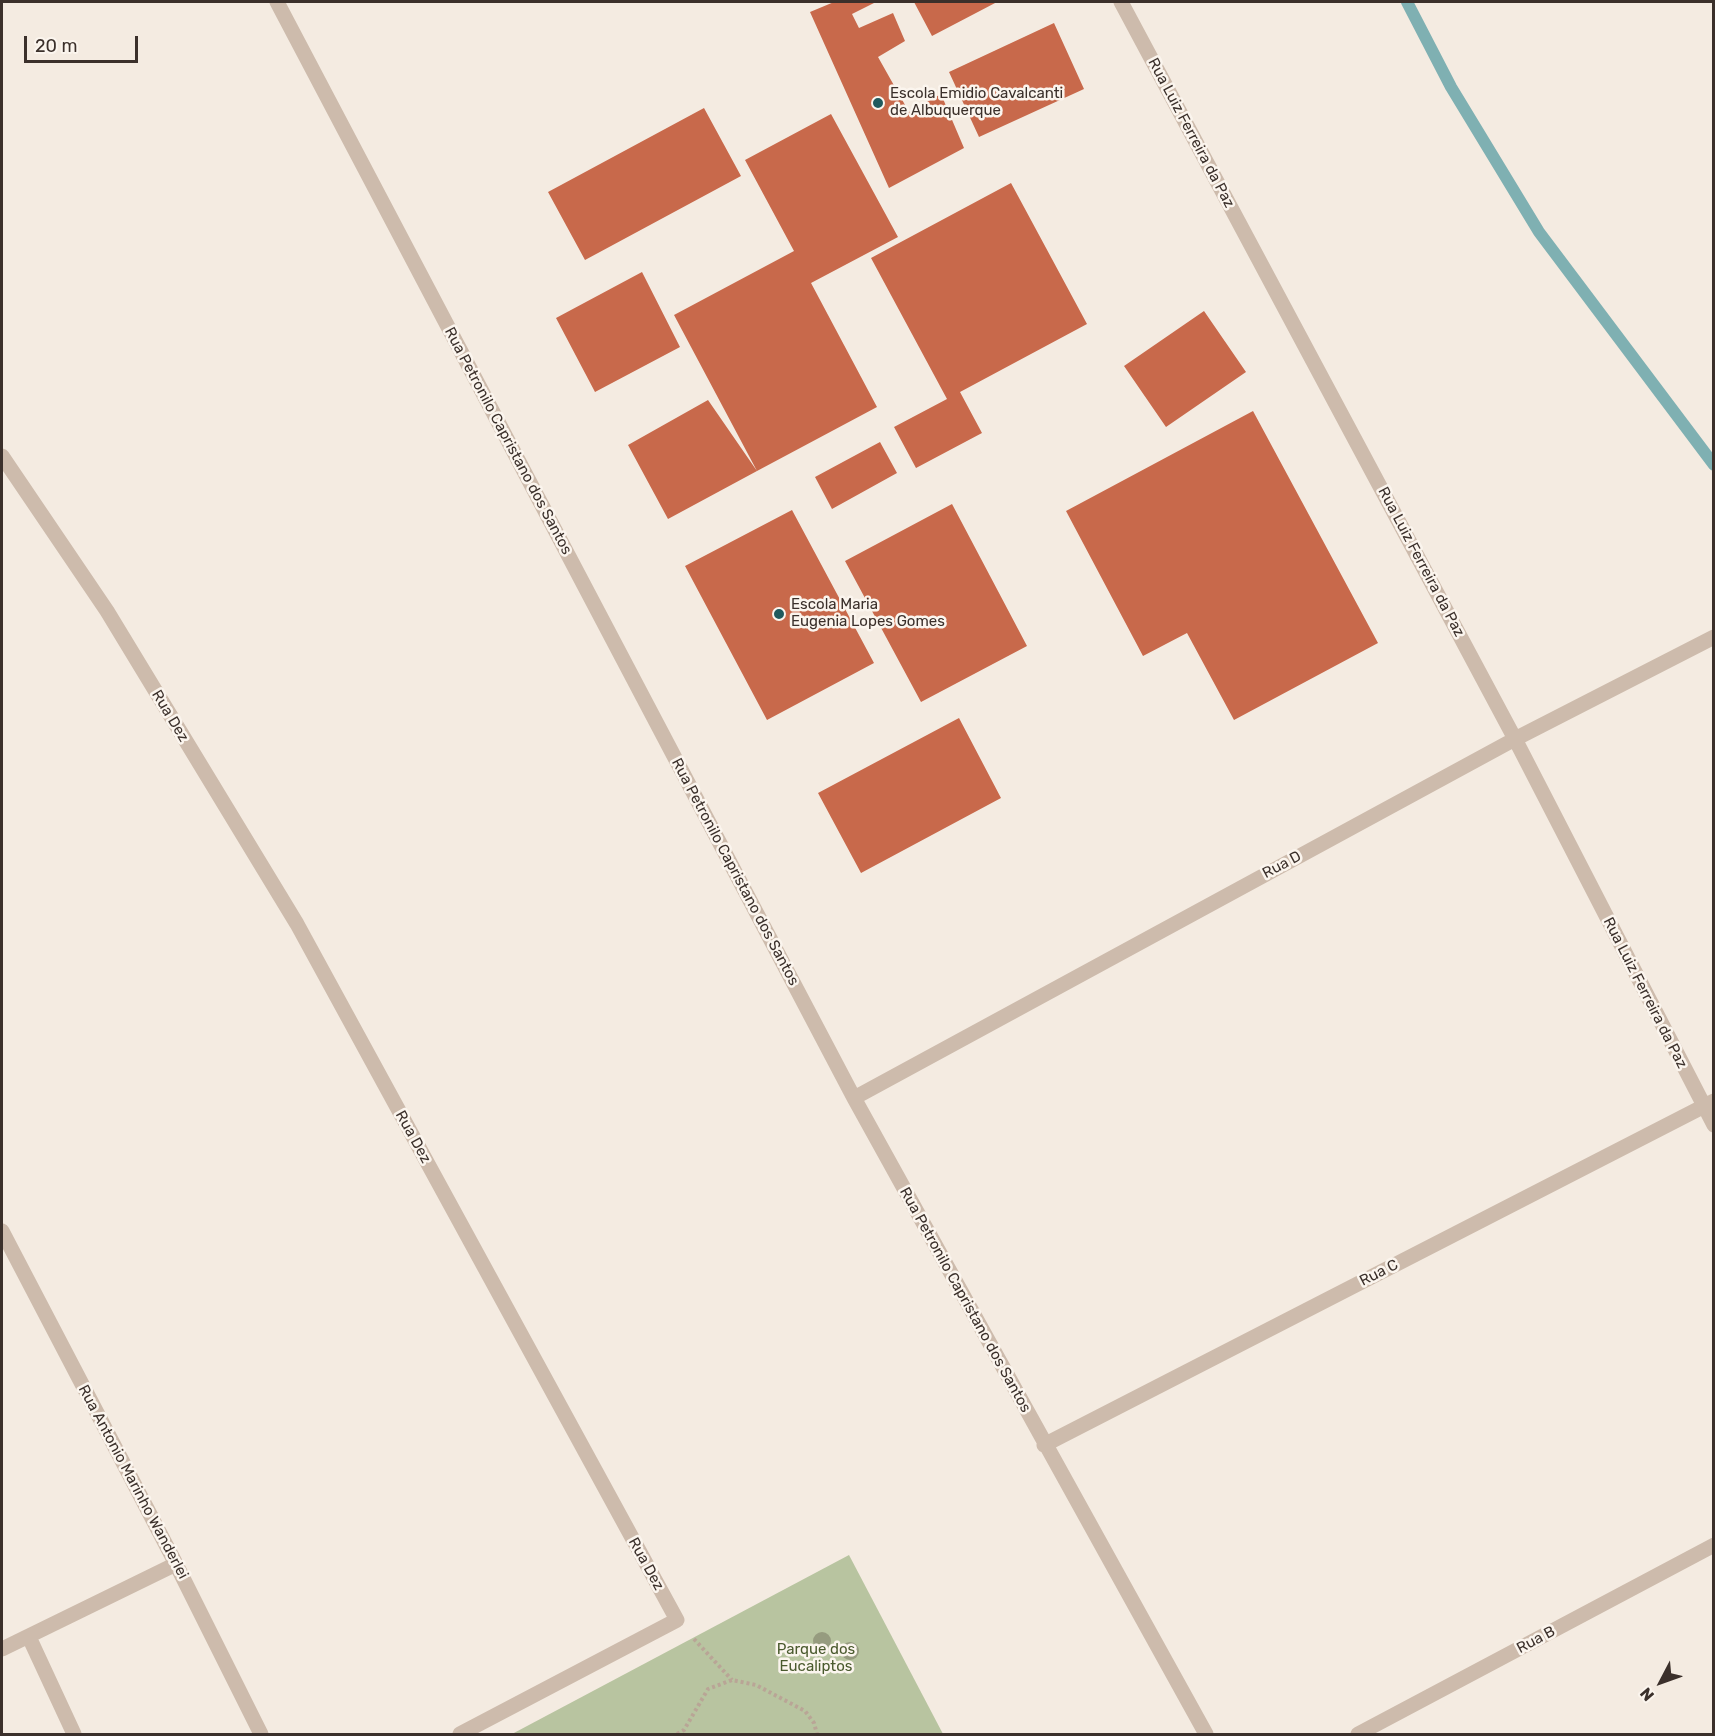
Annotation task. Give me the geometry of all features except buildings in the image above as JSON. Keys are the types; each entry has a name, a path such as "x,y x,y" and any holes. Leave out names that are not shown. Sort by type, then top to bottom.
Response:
{"street":[{"name":"Rua Petronilo Capristano dos Santos","path":"277,2 854,1098 1206,1734"},
{"name":"Rua Luiz Ferreira da Paz","path":"1121,2 1708,1103 1713,1125"},
{"name":"Rua Dez","path":"2,456 106,611 297,924 677,1620"},
{"name":"Rua D","path":"854,1098 1515,739 1713,637"},
{"name":"Rua C","path":"1044,1445 1708,1103"},
{"name":"Rua Antonio Marinho Wanderlei","path":"2,1231 176,1564 261,1734"},
{"name":"Rua B","path":"1358,1734 1713,1545"},
{"path":"2,1649 176,1564"},
{"path":"460,1734 677,1620"},
{"path":"29,1637 74,1734"}],"path":[{"path":"677,1620 732,1680"},
{"path":"677,1734 684,1730 708,1689 732,1680 756,1685 805,1712 814,1723 817,1734"}],"green space":[{"name":"Parque dos Eucaliptos","path":"849,1555 943,1734 512,1734"}],"waterway":[{"path":"1407,2 1451,87 1539,232 1714,465"}],"place":[{"name":"Escola Emidio Cavalcanti de Albuquerque","path":"878,103"},
{"name":"Escola Maria Eugenia Lopes Gomes","path":"779,614"}]}
